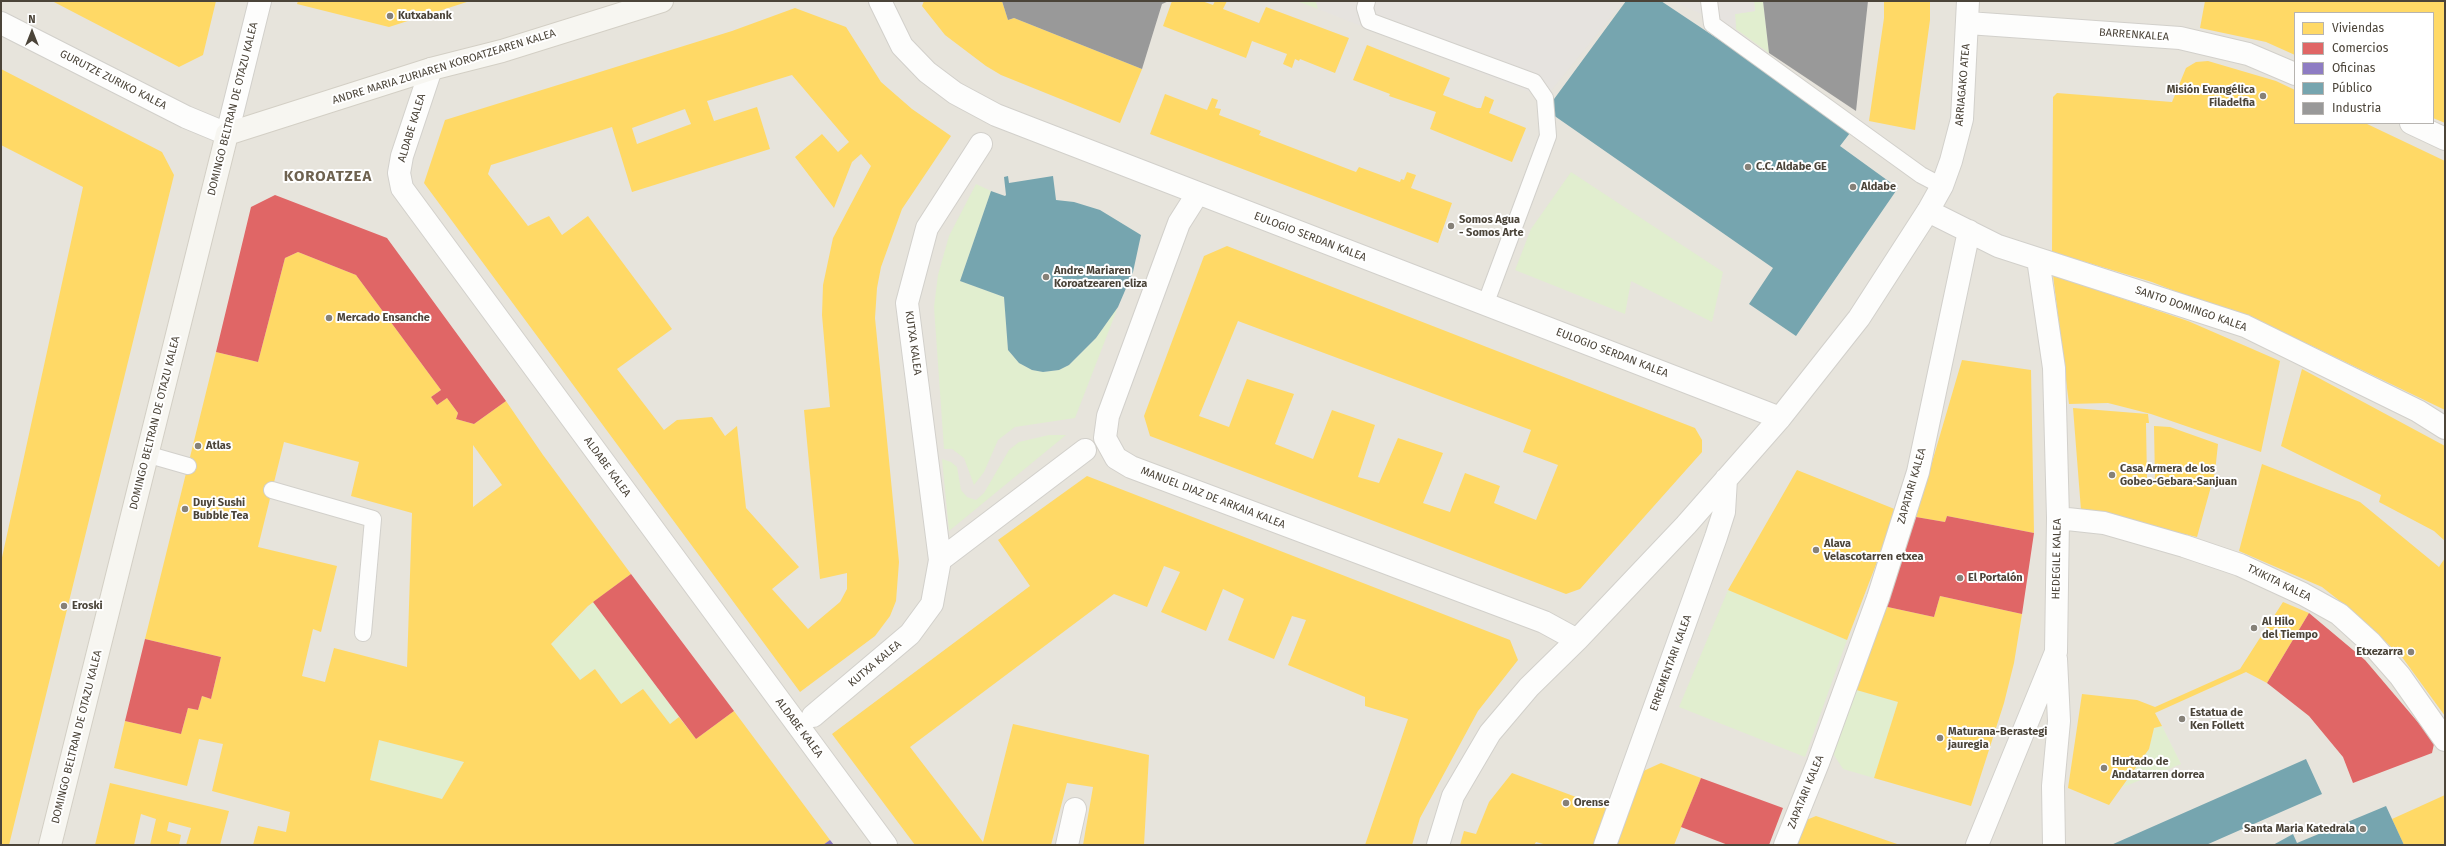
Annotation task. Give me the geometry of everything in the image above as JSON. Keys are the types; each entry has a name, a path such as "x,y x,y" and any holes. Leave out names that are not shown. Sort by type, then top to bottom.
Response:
{"main road":[{"name":"ANDRE MARIA ZURIAREN KOROATZEAREN KALEA","path":"227,134 431,69 502,51 662,1"},
{"name":"DOMINGO BELTRAN DE OTAZU KALEA","path":"50,845 146,454 227,134"}],"street":[{"name":"DOMINGO BELTRAN DE OTAZU KALEA","path":"227,134 260,1"},
{"name":"EULOGIO SERDAN KALEA","path":"880,1 902,46 927,72 955,93 996,115 1780,418"},
{"name":"ARRIAGAKO ATEA","path":"1438,845 1453,796 1490,733 1529,687 1578,640 1780,418 1859,318 1928,211 1942,186 1951,161 1962,119 1968,1"},
{"name":"GURUTZE ZURIKO KALEA","path":"1,23 186,117 227,134"},
{"name":"BARRENKALEA","path":"1968,23 2180,38 2248,54 2294,74"},
{"name":"ALDABE KALEA","path":"431,69 402,156 399,173 402,188 886,845"},
{"path":"2413,124 2445,139"},
{"name":"KUTXA KALEA","path":"814,716 910,634 932,604 940,560 907,303 927,228 981,144"},
{"name":"MANUEL DIAZ DE ARKAIA KALEA","path":"1198,194 1180,224 1108,416 1105,438 1116,458 1131,467 1544,622 1578,640"},
{"name":"SANTO DOMINGO KALEA","path":"1928,211 1969,230 1998,246 2245,326 2418,411 2445,428"},
{"name":"ZAPATARI KALEA","path":"1785,845 1818,763 1859,651 1918,472 1969,230"},
{"name":"HEDEGILE KALEA","path":"1977,845 2056,652 2058,518 2054,368 2038,259"},
{"path":"940,560 1085,450"},
{"name":"ERREMENTARI KALEA","path":"1605,845 1716,538 1724,512 1726,479"},
{"name":"TXIKITA KALEA","path":"2058,518 2104,523 2184,546 2247,568 2339,614 2371,643 2400,676 2445,740"},
{"path":"2054,845 2053,786 2059,721 2056,652"},
{"path":"1067,845 1075,808"}],"lane":[{"path":"1367,1 1365,8 1369,21 1534,82 1545,98 1548,136 1485,305"},
{"path":"1710,1 1712,24 1921,175 1942,186"},
{"path":"146,454 188,466"},
{"path":"272,490 373,519 363,633"}],"shaded area":[{"path":"1,1 2445,1 2445,845 1,845"},
{"path":"1316,1 1624,1 1545,98 1318,9"},
{"path":"1672,1 1754,1 1755,11 1735,14 1736,29"}],"green space":[{"path":"1297,1 1316,1 1318,9"},
{"path":"1754,1 1763,1 1769,53 1736,29 1735,14 1755,11"},
{"path":"1571,172 1723,272 1712,322 1631,281 1625,314 1515,270 1531,229"},
{"path":"976,184 991,191 960,281 1004,297 1008,350 1019,363 1032,370 1043,372 1059,370 1069,365 1096,338 1118,307 1075,418 1015,427 998,440 984,472 974,485 964,458 952,449 944,449 934,307 938,275 949,236"},
{"path":"1049,435 1066,435 949,531 942,459 951,462 957,467 961,490 967,497 976,500 984,493 1009,450 1019,442"},
{"path":"1728,590 1847,640 1805,757 1679,707"},
{"path":"593,602 679,717 670,724 643,689 621,704 595,669 580,680 551,644"},
{"path":"1853,689 1898,702 1874,778 1843,769 1832,752"},
{"path":"2162,726 2181,764 2123,787 2149,749 2154,728"},
{"path":"379,740 464,762 442,799 370,780"}],"building: Viviendas":[{"path":"52,1 216,1 203,55 179,67"},
{"path":"298,1 470,1 389,27 297,4"},
{"path":"924,1 1002,1 1008,20 1014,18 1142,69 1120,123 1001,75 986,66 945,35 922,6"},
{"path":"1172,1 1202,1 1213,5 1215,1 1227,1 1223,9 1259,23 1266,7 1349,38 1335,73 1300,59 1299,61 1295,59 1292,68 1283,64 1287,54 1252,41 1246,58 1163,26"},
{"path":"1884,1 1930,1 1930,20 1915,130 1869,121 1884,18"},
{"path":"2205,1 2445,2 2445,123 2434,118 2434,12 2294,12 2294,55 2266,42 2200,28"},
{"path":"795,8 846,27 881,82 912,109 951,136 902,209 881,267 877,288 875,318 899,562 896,601 890,616 875,636 800,692 424,183 445,120 732,31","holes":["792,75 849,142 838,152 822,134 795,157 834,208 852,162 861,154 871,166 833,238 823,285 822,315 830,407 804,410 820,579 847,573 847,589 840,602 808,629 772,589 799,567 746,508 737,426 725,436 712,417 677,420 664,430 617,369 672,329 588,216 562,235 549,216 528,226 488,174 491,165 612,127 632,192 770,149 757,107 714,121 707,101","685,109 691,124 637,144 632,128"]},
{"path":"1367,45 1450,78 1443,95 1477,108 1481,108 1485,96 1494,100 1489,113 1526,128 1512,162 1430,129 1436,112 1389,96 1390,94 1353,80"},
{"path":"2208,61 2276,81 2294,90 2294,124 2367,124 2445,161 2445,410 2310,345 2152,282 2052,252 2053,97 2057,93 2172,102 2186,68 2196,62"},
{"path":"1,69 162,152 174,175 9,845 1,845 1,562 83,187 1,145"},
{"path":"1165,94 1207,110 1212,98 1218,100 1215,108 1221,109 1219,115 1261,131 1259,135 1356,172 1359,167 1400,182 1401,179 1404,180 1407,172 1416,175 1411,188 1452,203 1438,243 1150,134"},
{"path":"1227,246 1695,428 1702,440 1702,452 1580,589 1566,594 1150,436 1144,416 1204,256","holes":["1238,321 1531,430 1523,452 1558,465 1536,520 1494,503 1500,486 1465,473 1450,512 1423,503 1443,453 1398,438 1379,483 1358,477 1375,425 1332,410 1313,459 1275,444 1294,394 1247,379 1229,427 1199,416"]},
{"path":"298,252 356,275 441,390 431,397 437,405 447,398 458,413 456,419 474,424 506,401 543,455 631,574 588,606 551,644 580,680 595,669 621,704 643,689 670,724 679,717 696,739 734,711 830,840 823,845 253,845 258,826 286,832 290,812 212,791 223,744 199,739 187,786 114,768 125,721 181,734 188,708 198,710 202,696 211,699 221,657 145,639 216,352 258,362 285,258","holes":["284,442 359,462 351,496 412,513 407,667 334,648 325,682 302,676 313,629 321,632 337,566 258,547","473,445 502,485 473,507","379,740 464,762 442,799 370,780"]},
{"path":"2053,275 2188,321 2280,361 2261,452 2151,414 2108,403 2069,404"},
{"path":"1962,360 2031,370 2034,533 1947,516 1945,522 1916,517"},
{"path":"2302,369 2445,446 2445,541 2434,531 2379,502 2381,495 2281,446"},
{"name":"Casa Armera de los Gobeo-Gebara-Sanjuan","path":"2073,408 2148,414 2149,423 2146,423 2147,480 2155,481 2154,426 2170,427 2218,444 2215,472 2197,537 2081,510"},
{"path":"2262,464 2360,502 2439,567 2445,558 2445,716 2402,657 2350,609 2322,587 2239,551"},
{"name":"Alava Velascotarren etxea","path":"1797,470 1897,510 1847,640 1728,590"},
{"path":"1087,476 1510,640 1518,660 1478,711 1420,818 1412,845 1365,845 1408,719 1365,706 1365,697 1288,665 1306,620 1292,616 1274,659 1228,640 1244,599 1223,589 1206,631 1161,612 1180,572 1164,566 1147,607 1114,594 910,747 983,842 1013,724 1149,755 1144,845 1083,845 1093,787 1067,783 1051,845 915,845 832,734 1030,586 998,540"},
{"path":"1940,596 2022,614 2014,663 2004,703 1971,806 1874,778 1898,702 1853,689 1883,606 1934,617"},
{"name":"Hurtado de Andatarren dorrea","path":"2283,602 2309,613 2267,683 2246,672 2155,713 2162,726 2154,728 2149,749 2109,805 2068,788 2082,694 2137,700 2155,707 2240,669"},
{"path":"1661,763 1701,778 1674,845 1612,845 1639,773"},
{"path":"1512,773 1608,809 1593,845 1547,845 1536,842 1534,845 1460,845 1464,831 1476,834 1489,802"},
{"path":"110,783 229,811 220,845 186,845 191,828 169,822 167,831 181,835 179,845 150,845 156,819 141,814 134,845 95,845"},
{"path":"2445,795 2445,845 2404,845 2392,819"},
{"path":"1816,816 1900,845 1790,845 1799,823"}],"building: Comercios":[{"path":"275,195 387,238 506,401 474,424 456,419 458,413 447,398 437,405 431,397 441,390 356,275 298,252 285,258 258,362 216,352 251,207"},
{"name":"El Portalón","path":"1947,516 2034,533 2022,614 1940,596 1934,617 1883,606 1916,517 1945,522"},
{"path":"631,574 734,711 696,739 593,602"},
{"path":"2309,613 2365,660 2422,727 2434,744 2432,753 2353,783 2343,757 2309,716 2267,683"},
{"path":"145,639 221,657 211,699 202,696 198,710 188,708 181,734 125,721"},
{"path":"1701,778 1783,808 1769,845 1728,845 1681,827"}],"building: Oficinas":[{"path":"830,840 834,845 823,845"}],"building: Público":[{"name":"C.C. Aldabe GE","path":"1626,1 1661,1 1853,129 1840,146 1898,188 1796,336 1749,304 1773,268 1546,110"},
{"name":"Andre Mariaren Koroatzearen eliza","path":"1008,176 1009,183 1053,176 1056,200 1074,202 1100,210 1141,235 1133,272 1118,307 1096,338 1069,365 1059,370 1043,372 1032,370 1019,363 1008,350 1004,297 960,281 991,191 1005,196 1004,177"},
{"path":"2306,759 2322,794 2206,845 2111,845"},
{"name":"Santa Maria Katedrala","path":"2386,806 2404,845 2273,845 2293,834 2297,843"}],"building: Industria":[{"path":"1002,1 1169,1 1162,4 1142,69 1014,18 1008,20"},
{"path":"1763,1 1868,1 1856,111 1769,53"}],"place":[{"name":"Kutxabank","path":"390,16"},
{"name":"Misión Evangélica Filadelfia","path":"2263,96"},
{"name":"C.C. Aldabe GE","path":"1748,167"},
{"name":"Aldabe","path":"1853,187"},
{"name":"Somos Agua - Somos Arte","path":"1451,226"},
{"name":"Andre Mariaren Koroatzearen eliza","path":"1046,277"},
{"name":"Mercado Ensanche","path":"329,318"},
{"name":"Atlas","path":"198,446"},
{"name":"Casa Armera de los Gobeo-Gebara-Sanjuan","path":"2112,475"},
{"name":"Duyi Sushi Bubble Tea","path":"185,509"},
{"name":"Alava Velascotarren etxea","path":"1816,550"},
{"name":"El Portalón","path":"1960,578"},
{"name":"Eroski","path":"64,606"},
{"name":"Al Hilo del Tiempo","path":"2254,628"},
{"name":"Etxezarra","path":"2411,652"},
{"name":"Estatua de Ken Follett","path":"2182,719"},
{"name":"Maturana-Berastegi jauregia","path":"1940,738"},
{"name":"Hurtado de Andatarren dorrea","path":"2104,768"},
{"name":"Orense","path":"1566,803"},
{"name":"Santa Maria Katedrala","path":"2363,829"}],"district":[{"name":"KOROATZEA","path":"328,177"}]}
